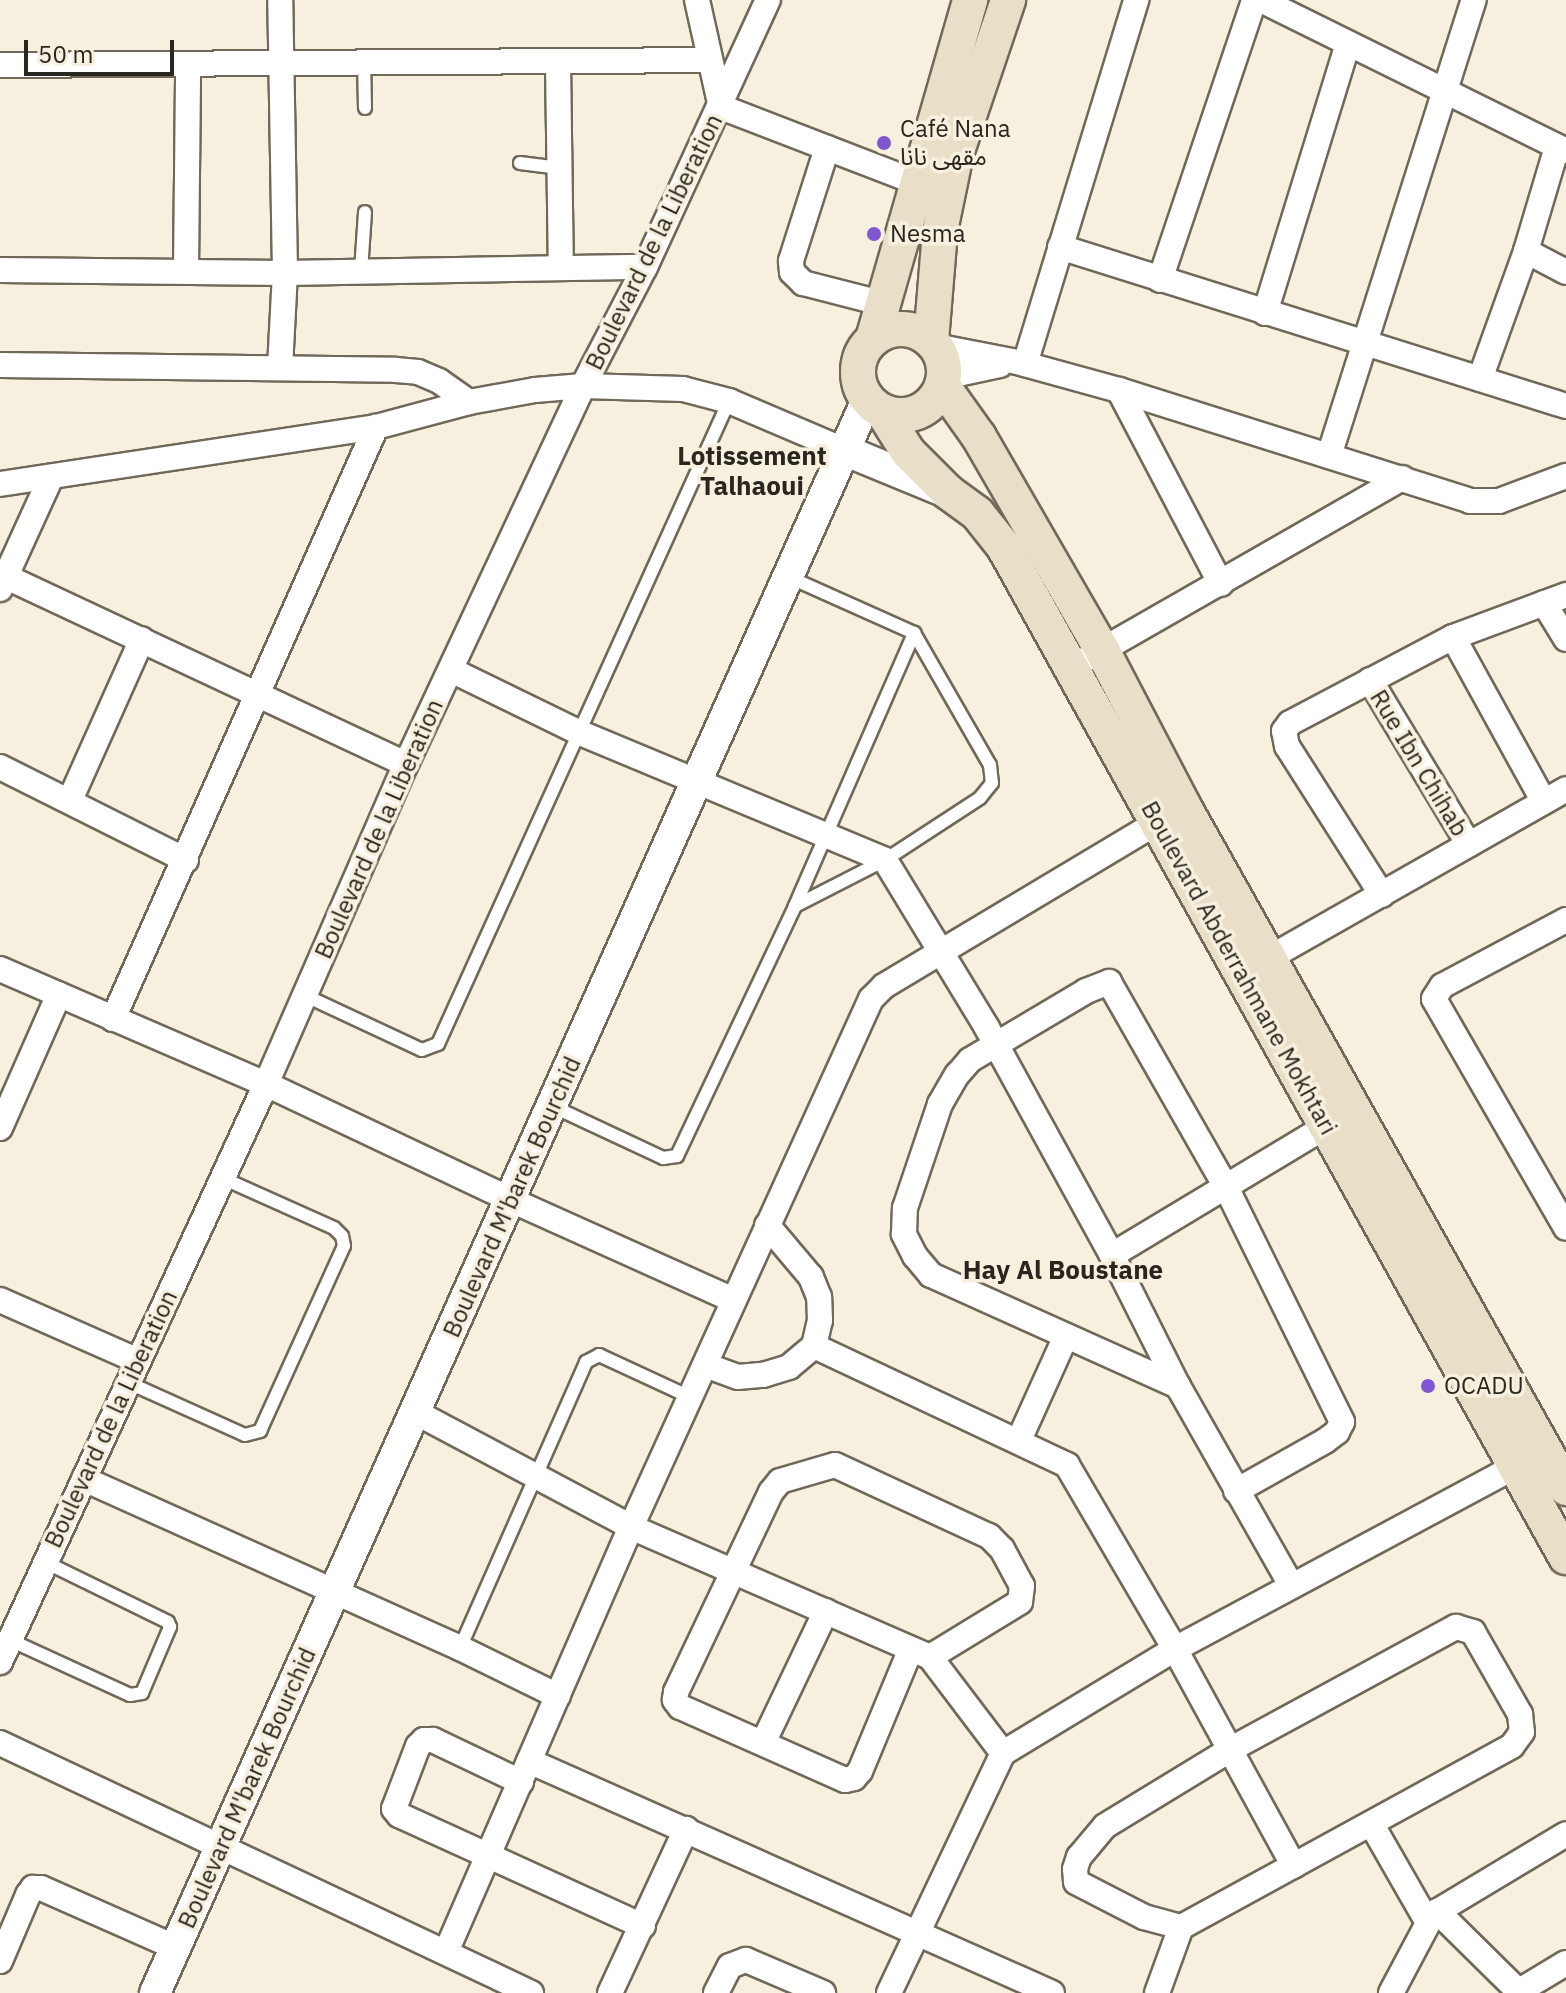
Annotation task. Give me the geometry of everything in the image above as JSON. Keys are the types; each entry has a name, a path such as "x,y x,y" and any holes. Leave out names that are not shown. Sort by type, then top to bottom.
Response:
{"main road":[{"path":"875,406 907,415 929,405 938,362 941,150 970,0"},
{"path":"948,492 908,452 858,380 858,368 860,357 873,339 885,304 915,182 941,150 1008,0"},
{"path":"873,339 884,332 909,330 938,362"},
{"name":"Boulevard Abderrahmane Mokhtari","path":"938,362 1102,650 1171,814"},
{"name":"Boulevard Abderrahmane Mokhtari","path":"948,492 977,513 1004,547 1072,666 1171,814 1256,965 1557,1453 1566,1488"},
{"name":"Boulevard Abderrahmane Mokhtari","path":"1256,965 1325,1127 1566,1557"}],"street":[{"path":"280,0 285,273 280,368"},
{"path":"697,0 721,107 915,182"},
{"name":"Boulevard de la Liberation","path":"5,1651 266,1084 406,764 583,386 645,267 721,107 768,0"},
{"path":"1021,363 1136,0"},
{"path":"1160,280 1254,0"},
{"path":"1261,0 1562,149 1480,379"},
{"path":"1329,456 1474,0"},
{"path":"1265,313 1348,43"},
{"path":"0,65 710,60"},
{"path":"558,62 561,268"},
{"path":"186,270 188,64"},
{"path":"827,148 791,261 792,272 803,283 885,304"},
{"path":"1060,247 1566,406"},
{"path":"1526,251 1566,272"},
{"path":"0,270 285,273 645,267"},
{"path":"938,362 1021,363 1119,390 1483,503 1499,501 1566,476"},
{"path":"0,365 418,372 439,381 469,402"},
{"path":"0,484 376,427 469,402 535,390 583,386 683,389 729,401 844,450"},
{"path":"1119,390 1221,584"},
{"name":"Boulevard M'barek Bourchid","path":"155,1993 791,578 844,450 875,406"},
{"path":"113,1019 260,695 376,427"},
{"name":"Boulevard Abderrahmane Mokhtari","path":"844,450 948,492"},
{"path":"51,477 2,580 142,639 406,764"},
{"path":"1072,666 1221,584 1402,478"},
{"path":"1382,895 1287,746 1282,736 1290,723 1453,637 1555,599 1566,639"},
{"path":"1453,637 1544,802"},
{"path":"70,800 142,639"},
{"path":"451,670 578,732 885,860 943,951 997,1046 1112,1255 1178,1386 1291,1585"},
{"name":"Rue Ibn Chihab","path":"1370,680 1469,845"},
{"path":"0,767 186,860"},
{"path":"1256,965 1566,789"},
{"path":"446,1952 631,1527 871,999 884,986 1171,814"},
{"path":"1566,920 1442,986 1434,999 1566,1228"},
{"path":"0,969 266,1084 511,1200 734,1300"},
{"path":"1178,1386 931,1275 915,1256 904,1234 905,1208 940,1104 970,1060 1086,991 1109,982 1226,1187 1342,1422 1337,1432 1325,1441 1236,1491"},
{"path":"0,1128 59,994"},
{"path":"1112,1255 1325,1127"},
{"path":"705,1365 738,1377 763,1375 789,1367 814,1346 820,1321 819,1297 811,1277 767,1225"},
{"path":"0,1300 133,1372"},
{"path":"1019,1440 1066,1336"},
{"path":"814,1346 1067,1465 1175,1649 1294,1866"},
{"path":"417,1413 631,1527 920,1654 1003,1753"},
{"path":"889,1993 1003,1753 1175,1649 1291,1585 1515,1467 1557,1453"},
{"path":"828,1466 842,1467 989,1536 1002,1549 1022,1586 1020,1602 920,1654 860,1771 854,1778 845,1780 680,1707 675,1700 676,1692 734,1571 780,1481 828,1466"},
{"path":"84,1479 337,1591 558,1696"},
{"path":"763,1743 826,1611"},
{"path":"1157,1993 1181,1927 1512,1746 1520,1736 1520,1714 1473,1632 1456,1627 1438,1634 1231,1749 1105,1826 1087,1844 1075,1869 1076,1882 1084,1889 1144,1917 1181,1927"},
{"path":"643,1926 396,1812 394,1806 418,1746 424,1740 433,1740 686,1829 1052,1993"},
{"path":"0,1743 531,1993"},
{"path":"1372,1825 1432,1916 1517,1992 1566,1963"},
{"path":"610,1993 686,1829"},
{"path":"1391,1993 1432,1916 1566,1834"},
{"path":"3,1946 28,1895 33,1888 41,1888 175,1947"},
{"path":"716,1993 730,1966 746,1960 823,1993"}],"lane":[{"path":"364,61 365,108"},
{"path":"520,163 561,168"},
{"path":"361,271 365,212"},
{"path":"304,995 422,1050 438,1044 729,401"},
{"path":"791,578 914,633 990,765 992,783 980,798 885,860 795,906"},
{"path":"552,1106 663,1158 677,1156 795,906 914,633"},
{"path":"133,1372 245,1435 260,1431 344,1246 342,1236 334,1228 221,1177"},
{"path":"460,1648 591,1358 599,1355 690,1397"},
{"path":"5,1651 130,1695 142,1693 170,1627 168,1622 45,1562"}],"place":[{"name":"Café Nana مقهى نانا","path":"884,143"},
{"name":"Nesma","path":"874,234"},
{"name":"OCADU","path":"1428,1386"}],"district":[{"name":"Lotissement Talhaoui","path":"752,471"},
{"name":"Hay Al Boustane","path":"1063,1270"}]}
